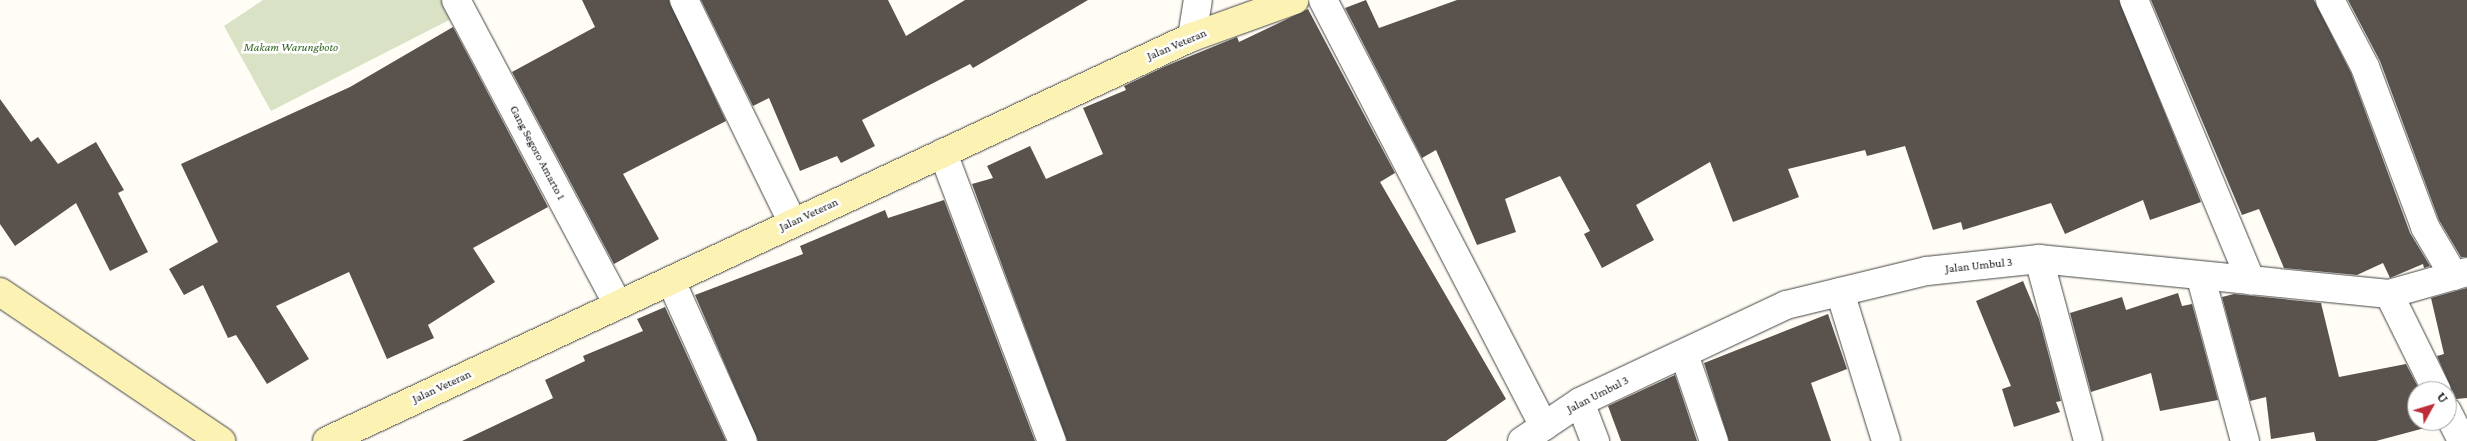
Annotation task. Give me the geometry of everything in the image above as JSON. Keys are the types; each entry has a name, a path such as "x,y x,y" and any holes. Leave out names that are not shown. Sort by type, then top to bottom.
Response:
{"main road":[{"name":"Jalan Veteran","path":"327,441 1192,37 1295,0"},
{"path":"0,292 221,441"}],"street":[{"name":"Gang Segoro Amarto 1","path":"456,0 618,305"},
{"path":"684,0 793,223"},
{"path":"1192,37 1198,0"},
{"path":"1323,0 1533,434"},
{"path":"2134,0 2251,281"},
{"path":"2330,0 2365,67 2424,227 2460,274"},
{"path":"942,153 1052,441"},
{"path":"2039,259 2088,441"},
{"name":"Jalan Umbul 3","path":"1533,434 1580,402 1786,305 1927,272 2039,259 2111,264 2201,278 2389,294 2460,274"},
{"path":"2201,278 2245,441"},
{"path":"671,281 743,441"},
{"path":"1840,292 1886,441"},
{"path":"2389,294 2432,381"},
{"path":"1684,354 1714,441"},
{"path":"1580,402 1595,441"}],"green space":[{"name":"Makam Warungboto","path":"263,0 448,0 457,16 271,111 224,26"}],"building":[{"path":"582,0 669,0 726,121 623,174 659,239 614,264 512,72 595,27"},
{"path":"701,0 888,0 906,36 965,0 1088,0 973,68 970,64 862,120 875,146 841,163 837,156 800,171 769,98 753,106"},
{"path":"1366,0 1379,28 1457,0 2119,0 2201,202 2150,220 2143,200 2065,234 2051,203 1963,230 1961,222 1933,230 1905,146 1867,156 1865,150 1788,169 1799,197 1733,222 1710,162 1636,205 1654,240 1602,268 1584,234 1590,231 1560,176 1505,199 1516,232 1477,245 1436,150 1422,158 1345,8"},
{"path":"2151,0 2314,0 2351,73 2410,233 2430,266 2424,268 2423,264 2390,278 2383,263 2357,275 2284,268 2259,209 2242,215"},
{"path":"2348,0 2467,0 2467,257 2461,257 2439,220 2380,61"},
{"path":"1308,9 1395,173 1380,182 1506,399 1446,441 1067,441 972,184 993,178 987,166 1030,146 1046,179 1103,154 1083,108 1126,90 1124,86 1166,66 1237,37 1239,42"},
{"path":"453,27 548,207 473,248 495,282 428,325 434,338 387,359 349,272 276,306 309,359 267,384 236,335 228,338 203,285 184,295 169,269 218,242 181,164 350,87"},
{"path":"0,99 31,142 38,137 58,164 96,142 124,190 118,193 148,252 110,271 76,203 15,246 0,224"},
{"path":"944,200 1035,441 758,441 695,295 803,254 800,246 885,210 888,218"},
{"path":"2023,281 2039,319 2061,401 2056,402 2060,412 2014,427 2002,389 2011,386 1976,301"},
{"path":"2467,288 2467,398 2457,399 2457,381 2448,381 2437,356 2444,354 2431,298"},
{"path":"2178,293 2182,306 2192,304 2218,400 2160,411 2151,373 2091,392 2070,313 2122,297 2126,310"},
{"path":"2234,294 2321,303 2339,377 2406,364 2415,381 2407,381 2407,431 2414,431 2376,441 2316,441 2314,432 2271,439 2266,397 2250,401 2222,297"},
{"path":"665,307 726,441 462,441 553,398 545,380 585,361 583,356 643,331 637,319"},
{"path":"1828,314 1847,369 1811,383 1831,441 1729,441 1704,363"},
{"path":"1675,375 1697,441 1621,441 1608,406"}]}
